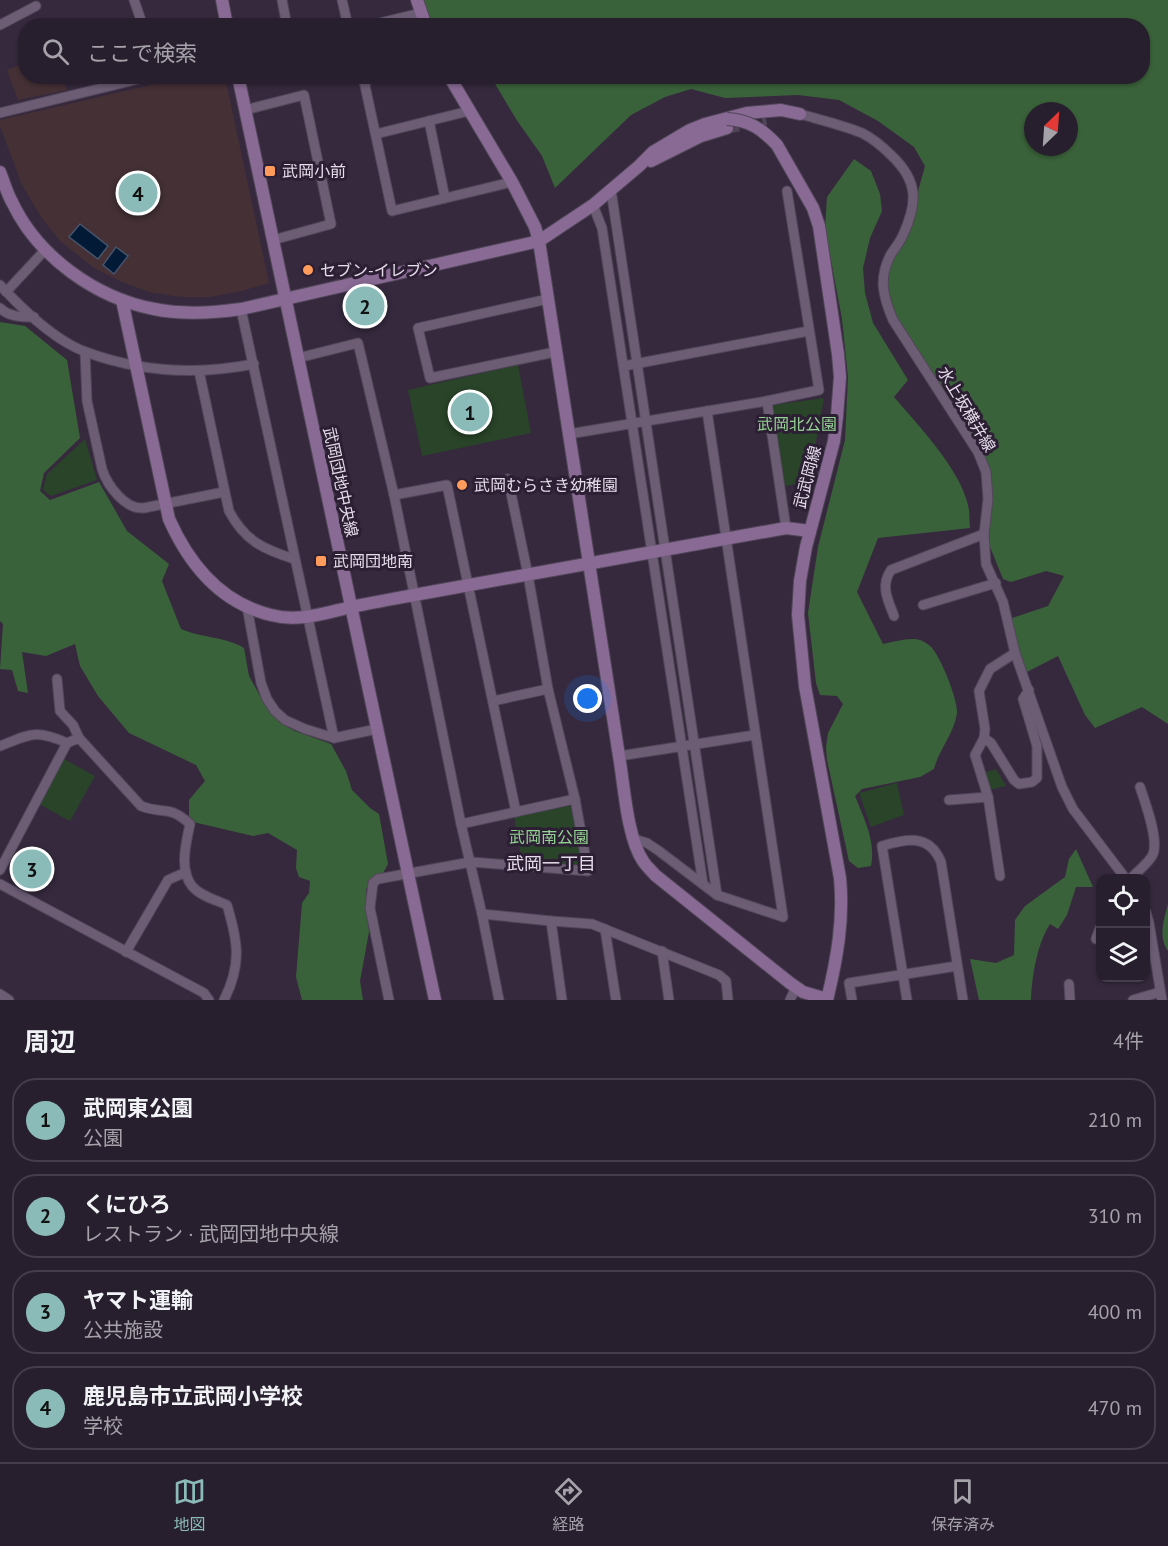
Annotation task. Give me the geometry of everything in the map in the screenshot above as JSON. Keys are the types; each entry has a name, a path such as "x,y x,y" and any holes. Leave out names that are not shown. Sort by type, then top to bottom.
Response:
{"street":[{"path":"134,0 140,18"},
{"path":"222,0 225,18"},
{"path":"282,0 285,18"},
{"path":"342,0 346,18"},
{"path":"417,0 423,18"},
{"path":"0,25 36,6"},
{"path":"400,18 421,13"},
{"path":"0,113 118,84"},
{"name":"武岡団地中央線","path":"240,84 435,1000"},
{"path":"365,84 392,211 512,182"},
{"path":"454,84 512,182 535,227 539,241 630,824 642,860 655,875 796,987 827,999"},
{"path":"245,110 304,95 332,224 273,240"},
{"path":"727,124 747,113 781,110 800,114"},
{"path":"376,134 469,111"},
{"path":"766,119 800,114"},
{"name":"水上坂横井線","path":"800,114 847,127 877,142 905,170 912,183 914,199 912,214 885,269 882,282 883,297 893,320 978,452 986,472 988,499 984,534 986,564 1003,602 1015,653 1062,787 1073,809 1124,874"},
{"path":"429,121 445,198"},
{"name":"武武岡線","path":"539,241 593,206 653,152 690,130 705,124 749,122 765,133 777,145 813,208 819,226 840,376 834,441 806,548 800,581 798,615 805,686 840,878 842,911 840,933 834,975 827,999"},
{"path":"0,172 12,203 46,249 82,280 98,290 155,310 210,313 241,309 539,241"},
{"path":"611,190 717,895"},
{"path":"569,434 767,401 819,390 787,191"},
{"path":"593,206 602,228 703,884"},
{"path":"46,249 3,289 61,338 85,352 137,366 199,372 254,364"},
{"path":"548,298 418,328 430,378 555,352"},
{"path":"122,300 166,505 173,528 189,558 215,586 247,607 271,615 287,618 308,617 413,595 812,525"},
{"path":"241,309 334,738"},
{"path":"2,312 18,317 34,317"},
{"path":"624,366 809,331"},
{"path":"298,358 358,343 394,495 499,1000"},
{"path":"85,352 87,401 106,480 127,504 135,509 166,505 224,492"},
{"path":"199,372 224,492 237,525 256,544 294,560"},
{"path":"767,401 786,528"},
{"path":"634,839 647,843 717,895 783,917 707,411"},
{"path":"389,1000 370,908 371,890 373,883 378,879 471,862 588,871 575,799 548,689 508,479"},
{"path":"394,495 447,485 516,812"},
{"path":"894,616 885,592 885,578 891,570 984,534"},
{"path":"923,605 996,583"},
{"path":"247,607 261,683 275,711 285,720 334,738 377,729"},
{"path":"1000,876 988,797 975,755 984,738 985,729 979,691 990,669 1015,653"},
{"path":"57,679 60,711 73,725 79,738 141,806 177,813 189,824 184,850 186,872 192,886 227,905 233,925 237,948 232,983 224,1000"},
{"path":"493,701 548,689"},
{"path":"984,738 991,742 1018,784 1032,782 1036,778 1037,746 1023,699 1029,690"},
{"path":"0,746 35,733 47,734 67,743"},
{"path":"619,756 755,735"},
{"path":"0,870 67,743 79,738"},
{"path":"1133,874 1153,855 1154,847 1153,832 1140,787"},
{"path":"949,800 988,797"},
{"path":"461,824 575,799"},
{"path":"907,1000 882,846 905,839 921,841 933,847 941,862 963,1000"},
{"path":"126,952 168,880 186,872"},
{"path":"0,884 204,993 209,1000"},
{"path":"482,914 583,923 605,929 719,975 726,981 729,1000"},
{"path":"551,921 562,1000"},
{"path":"1133,1000 1161,996 1150,928"},
{"path":"605,929 616,1000"},
{"path":"662,951 669,1000"},
{"path":"852,1000 849,982 957,966"},
{"path":"1068,984 1070,1000"},
{"path":"790,1000 796,987"},
{"path":"0,994 9,1000"}],"shaded area":[{"path":"18,66 18,84 65,84 67,90 18,100 7,70"},
{"path":"155,84 226,84 269,283 210,297 180,297 149,292 94,268 60,241 41,217 22,185 0,126 0,120"}],"green space":[{"path":"419,0 1168,0 1168,724 1142,707 1095,728 1085,715 1058,656 1023,674 1006,620 1048,606 1064,576 1046,571 1011,582 1003,579 986,537 985,463 941,385 898,332 882,306 882,284 917,195 925,166 914,147 878,121 839,100 798,95 725,98 691,89 665,97 631,115 555,188 542,156 495,84 1150,84 1150,18 427,18"},
{"path":"854,159 871,171 880,194 882,211 870,238 863,268 865,293 873,323 908,380 894,397 937,448 956,477 964,491 968,505 970,528 878,538 857,592 883,644 916,639 932,648 948,679 957,707 953,728 934,769 920,777 862,789 855,796 871,839 872,848 871,866 858,868 849,861 827,760 828,733 843,704 837,696 820,695 816,683 808,613 818,547 845,440 848,377 842,319 825,228 827,197"},
{"path":"0,322 25,326 67,360 80,438 44,473 40,491 50,500 99,482 127,531 169,564 162,581 181,629 237,644 244,648 249,676 264,703 279,722 295,731 331,744 346,771 352,790 379,814 388,864 383,873 372,877 366,890 369,932 360,981 363,1000 302,1000 296,977 302,903 309,893 310,881 299,877 296,868 297,850 268,833 253,836 189,821 189,800 205,781 196,765 129,733 98,696 80,666 75,644 46,656 22,652 28,693 18,691 12,670 0,669 3,624 0,621"},
{"path":"518,365 531,433 422,456 408,390"},
{"name":"武岡北公園","path":"824,398 815,447 802,482 783,487 773,405"},
{"path":"85,439 97,480 51,496 43,490 47,474"},
{"path":"62,758 95,776 70,821 37,803"},
{"path":"996,769 1006,786 990,790 984,773"},
{"path":"897,783 904,815 871,827 859,793"},
{"name":"武岡南公園","path":"572,807 584,863 579,868 522,861 514,817"},
{"path":"1076,849 1093,887 1076,887 1067,915 1058,929 1050,924 1045,932 1036,960 1031,1000 979,1000 970,959 996,963 1014,955 1015,920 1025,906 1065,877 1069,859"},
{"path":"1168,904 1168,951 1163,934"}],"water":[{"path":"80,224 108,246 98,259 69,237"},
{"path":"116,247 128,256 114,274 103,265"}],"tunnel":[{"path":"727,128 766,119"}],"place":[{"name":"武岡小前","path":"270,171"},
{"name":"鹿児島市立武岡小学校","path":"138,193"},
{"name":"セブン-イレブン","path":"308,270"},
{"name":"くにひろ","path":"365,306"},
{"name":"武岡東公園","path":"470,412"},
{"name":"武岡むらさき幼稚園","path":"462,485"},
{"name":"武岡団地南","path":"321,561"},
{"name":"ヤマト運輸","path":"32,869"}],"district":[{"name":"武岡一丁目","path":"551,864"}]}
